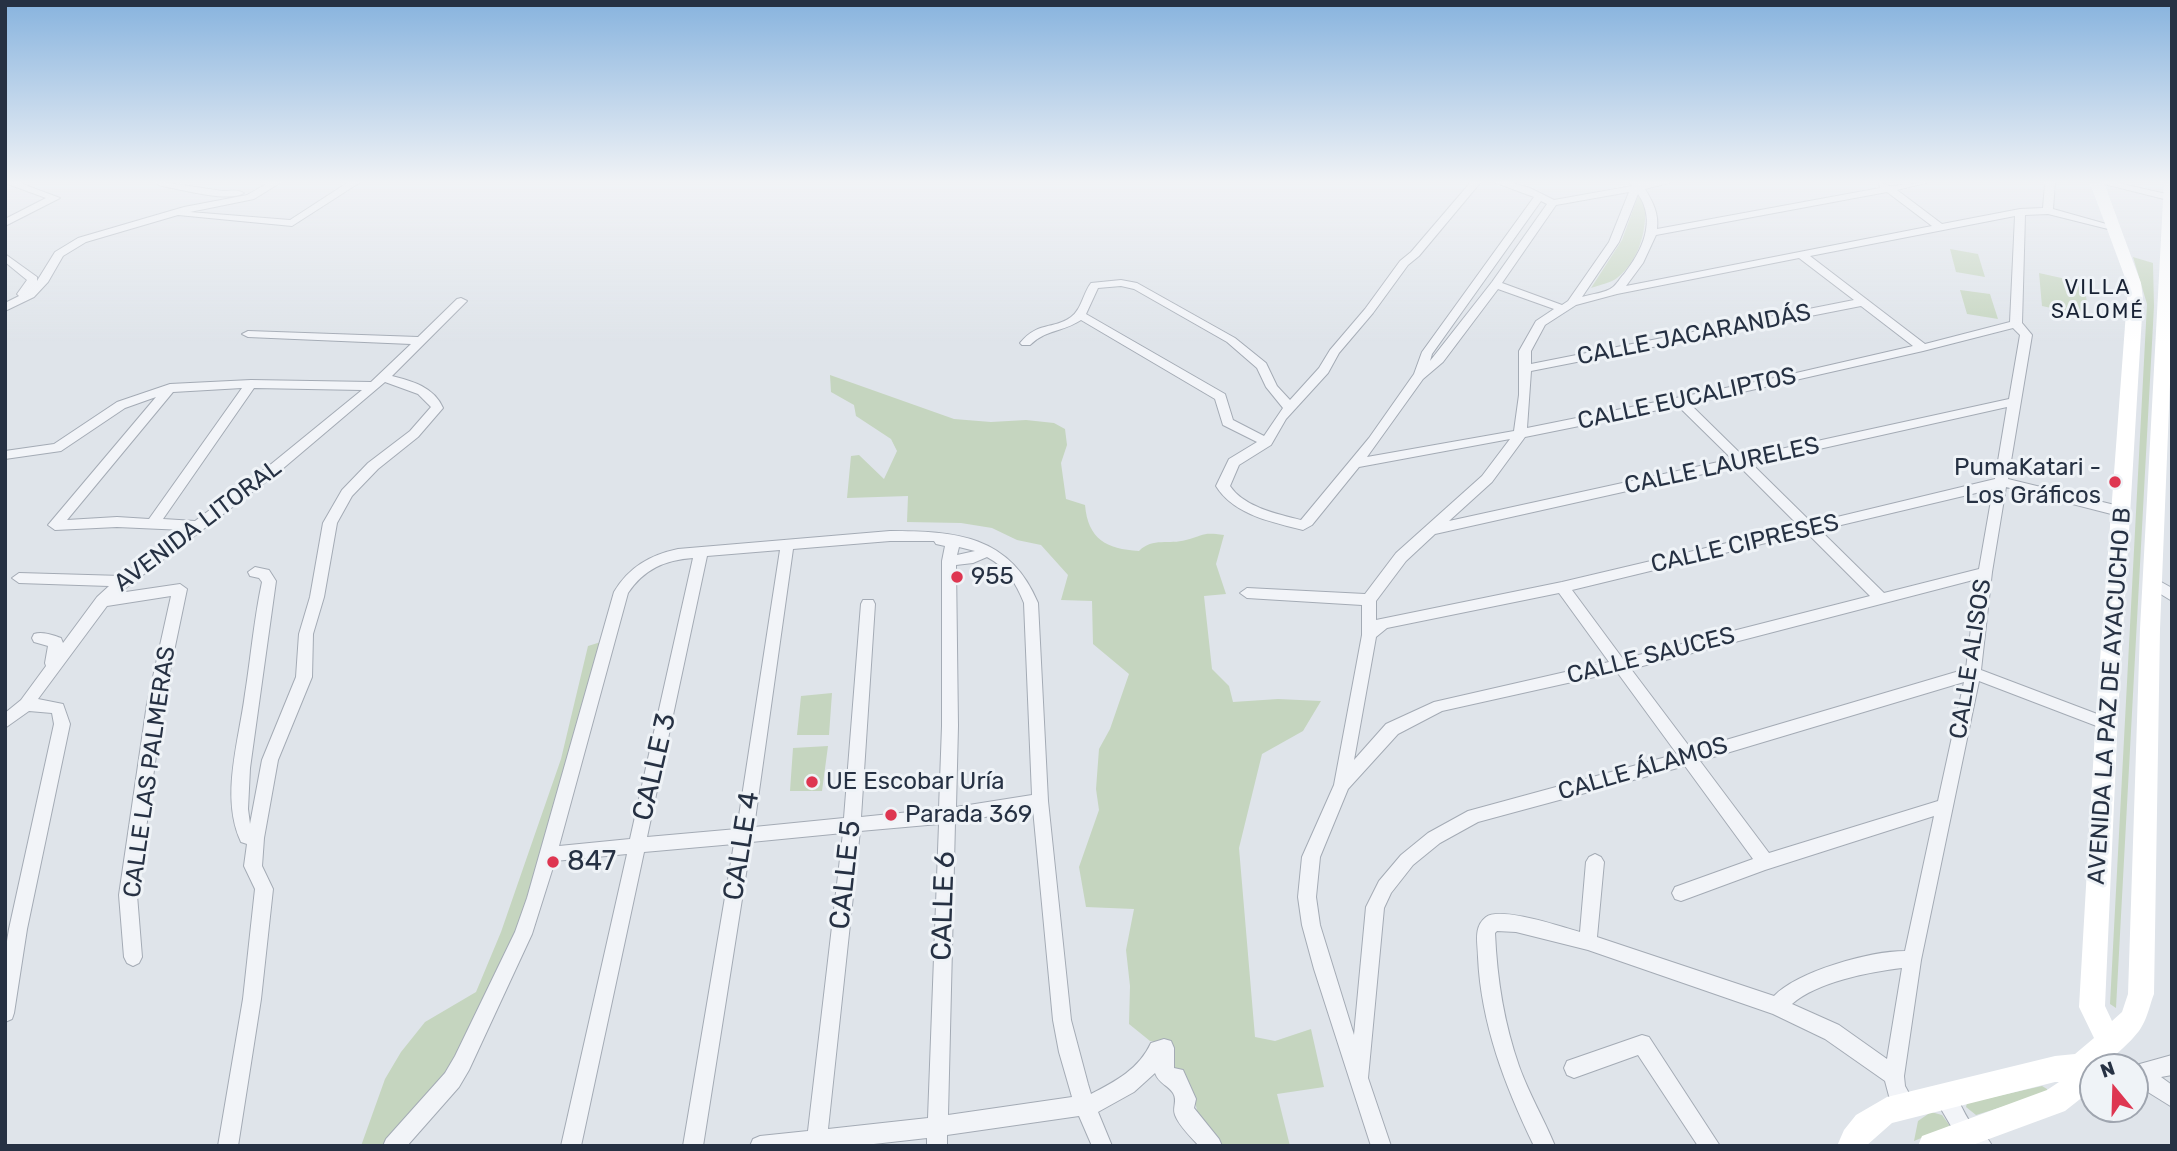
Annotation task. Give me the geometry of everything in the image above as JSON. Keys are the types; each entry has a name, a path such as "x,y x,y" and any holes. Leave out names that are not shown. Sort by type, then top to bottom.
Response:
{"main road":[{"name":"AVENIDA LA PAZ DE AYACUCHO B","path":"2110,1043 2092,1007 2135,288 2116,237"},
{"path":"2101,1053 2137,1013 2141,994 2166,586 2165,476 2170,237"},
{"path":"1851,1146 1857,1133 1874,1118 1906,1106 2055,1069 2079,1068"},
{"path":"1932,1146 1974,1139 2055,1101 2075,1087 2079,1081"}],"street":[{"path":"11,305 39,287 59,254 74,244 97,237"},
{"path":"1430,237 1404,263 1370,311 1334,352 1324,370 1289,407 1267,442 1234,462 1224,478 1225,491 1239,503 1303,525 1356,463 1419,376 1439,359 1531,237"},
{"path":"1419,376 1426,354 1510,237"},
{"path":"1567,305 1616,237"},
{"path":"1616,291 1638,263 1650,237"},
{"path":"1381,1146 1320,958 1307,897 1311,857 1342,785 1369,635 1369,600 1401,557 1487,479 1520,435 1525,351 1529,339 1540,323 1567,305 1616,291 1898,237"},
{"name":"CALLE ALISOS","path":"1894,1076 1912,960 1973,673 1985,572 2002,482 2012,402 2026,335 2015,324 2019,237"},
{"path":"1803,256 1923,348"},
{"path":"5,257 33,279 11,305"},
{"path":"1026,343 1039,330 1069,323 1086,310 1095,285 1121,283 1137,286 1245,349 1262,366 1272,387 1289,407"},
{"path":"1496,284 1567,305"},
{"name":"AVENIDA LITORAL","path":"12,713 54,665 102,601 123,581 200,526 378,382 461,300"},
{"name":"CALLE JACARANDÁS","path":"1525,369 1862,302"},
{"path":"1080,315 1221,397 1227,422 1267,442"},
{"name":"CALLE EUCALIPTOS","path":"1356,463 1520,435 1923,348 2015,324"},
{"path":"248,334 420,341"},
{"path":"5,454 57,448 121,405 170,388 402,381 430,398 438,408 414,434 373,466 347,493 330,523 317,597 306,634 304,677 270,760 256,838 253,866 264,889 252,999 228,1146"},
{"path":"154,522 251,384"},
{"path":"170,388 55,525 154,522 200,526"},
{"path":"1680,401 1882,598"},
{"name":"CALLE LAURELES","path":"1433,530 2012,402"},
{"name":"CALLE CIPRESES","path":"1369,635 1383,623 1562,587 2002,482 2123,512"},
{"path":"393,1146 452,1080 523,934 549,854 621,592 638,570 664,556 788,546 951,541 1002,557 1015,569 1025,584 1031,603 1040,802 1062,1020 1068,1054 1085,1107 1102,1146"},
{"name":"CALLE 6","path":"937,1136 950,726 951,541"},
{"name":"CALLE 4","path":"693,1146 788,546"},
{"path":"950,561 973,558 986,551"},
{"name":"CALLE 3","path":"570,1146 635,847 674,685 701,553"},
{"path":"255,572 264,574 269,581 260,621 241,784 242,830 247,837 256,838"},
{"name":"CALLE SAUCES","path":"1342,785 1392,729 1427,711 1619,666 1985,572"},
{"path":"19,578 123,581"},
{"path":"1562,587 1765,862"},
{"name":"CALLE LAS PALMERAS","path":"102,601 180,589 155,704 128,895 133,957"},
{"path":"1247,593 1369,600"},
{"name":"CALLE 5","path":"817,1142 852,824 868,604"},
{"path":"39,638 56,642 51,664 54,665"},
{"path":"1973,673 2107,724"},
{"name":"CALLE ÁLAMOS","path":"1359,1080 1375,907 1385,887 1407,860 1434,838 1474,816 1688,758 1973,673"},
{"path":"5,1013 19,929 62,724 58,708 12,713"},
{"path":"549,854 946,816 1040,802"},
{"path":"1681,893 1765,862 1943,806"},
{"path":"1588,942 1595,862"},
{"path":"1545,1146 1516,1087 1499,1041 1490,1003 1486,930 1493,922 1501,921 1588,942 1777,1006 1832,1032 1894,1076 1896,1089 1906,1106"},
{"path":"1777,1006 1791,992 1866,965 1894,958 1912,960"},
{"path":"1574,1068 1642,1044 1710,1146"},
{"path":"760,1146 937,1136 1085,1107 1142,1075 1154,1063 1158,1050 1164,1048 1165,1074 1174,1081 1176,1077 1186,1099 1183,1111 1212,1146"},
{"path":"2149,1071 2172,1065"},
{"path":"2149,1081 2172,1097"},
{"path":"1944,1097 1974,1139"}],"green space":[{"path":"1623,237 1642,237 1625,271 1608,283 1591,288"},
{"path":"1950,249 1978,254 1985,277 1956,272"},
{"path":"2133,257 2153,263 2154,306 2116,1008 2110,1004 2147,304"},
{"path":"2039,273 2084,283 2089,316 2042,306"},
{"path":"1960,290 1990,294 1998,319 1967,314"},
{"path":"830,375 954,419 991,422 1026,420 1054,423 1065,429 1067,445 1061,463 1066,499 1085,505 1090,526 1108,545 1139,551 1150,544 1180,541 1207,534 1224,535 1216,564 1226,594 1204,596 1212,669 1229,686 1233,702 1278,699 1321,701 1303,731 1262,754 1239,848 1255,1037 1275,1041 1311,1029 1324,1087 1277,1094 1290,1146 1223,1146 1198,1116 1196,1106 1176,1073 1164,1043 1150,1041 1129,1024 1130,986 1126,950 1134,909 1086,907 1079,867 1099,810 1096,789 1099,749 1110,729 1129,674 1093,644 1092,601 1061,600 1068,575 1041,545 1017,540 992,528 961,523 907,522 908,496 847,498 851,456 859,455 884,479 897,451 891,439 856,416 854,405 831,392"},
{"path":"604,641 521,923 455,1064 381,1146 361,1146 385,1079 401,1052 425,1022 476,992 501,932 561,759 588,646"},
{"path":"832,693 829,735 797,735 801,696"},
{"path":"828,746 822,791 790,791 793,748"},
{"path":"2042,1086 2047,1089 2047,1093 1976,1115 1966,1107 1967,1103"},
{"path":"1931,1112 1942,1115 1950,1126 1914,1141 1918,1121"}],"place":[{"name":"PumaKatari - Los Gráficos","path":"2115,482"},
{"name":"955","path":"957,577"},
{"name":"UE Escobar Uría","path":"812,782"},
{"name":"Parada 369","path":"891,815"},
{"name":"847","path":"553,862"}],"district":[{"name":"VILLA SALOMÉ","path":"2098,300"}]}
